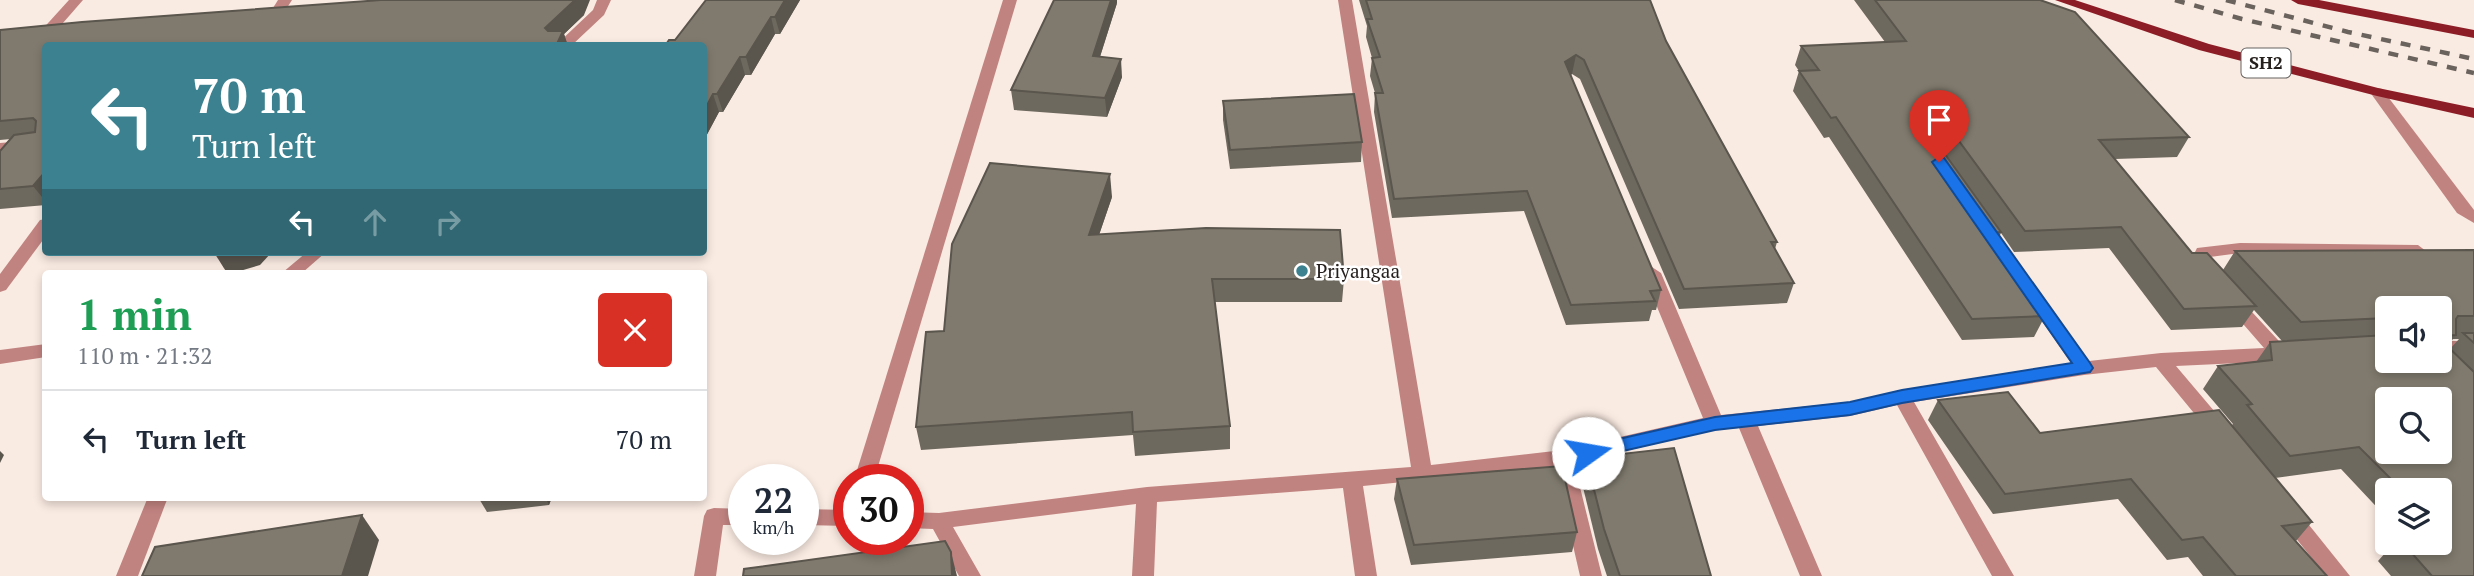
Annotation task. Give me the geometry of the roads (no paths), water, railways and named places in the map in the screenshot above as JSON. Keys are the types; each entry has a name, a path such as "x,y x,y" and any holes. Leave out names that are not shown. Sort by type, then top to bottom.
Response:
{"main road":[{"name":"SH2","path":"2062,0 2204,47 2376,92 2474,113"},
{"path":"2298,0 2474,34"}],"street":[{"path":"71,34 39,36 76,0"},
{"path":"273,19 285,0"},
{"path":"566,42 599,12 604,0"},
{"path":"868,464 1010,0"},
{"path":"1345,0 1422,474"},
{"path":"2376,92 2463,209 2474,218"},
{"path":"0,149 42,144"},
{"path":"1977,216 2084,368"},
{"path":"0,286 42,229"},
{"path":"2280,354 2199,264 2203,252 2240,247 2433,251"},
{"path":"295,270 313,256"},
{"path":"1646,258 1715,423"},
{"path":"2452,347 2474,347"},
{"path":"0,356 42,351"},
{"path":"924,521 939,521 1147,495 1422,474 1563,458 1715,423 1850,409 1902,397 2084,368 2161,360 2307,352"},
{"path":"2161,360 2229,442"},
{"path":"1902,397 2003,576"},
{"path":"1746,420 1811,576"},
{"path":"1563,458 1591,576"},
{"path":"1352,480 1366,576"},
{"path":"1143,576 1147,495"},
{"path":"127,576 156,501"},
{"path":"2280,504 2339,576"},
{"path":"705,576 714,516 728,516"},
{"path":"939,521 970,576"}],"railway":[{"path":"2175,0 2242,19 2474,73"},
{"path":"2226,0 2348,32 2474,59"}],"place":[{"name":"Priyangaa","path":"1302,271"}]}
